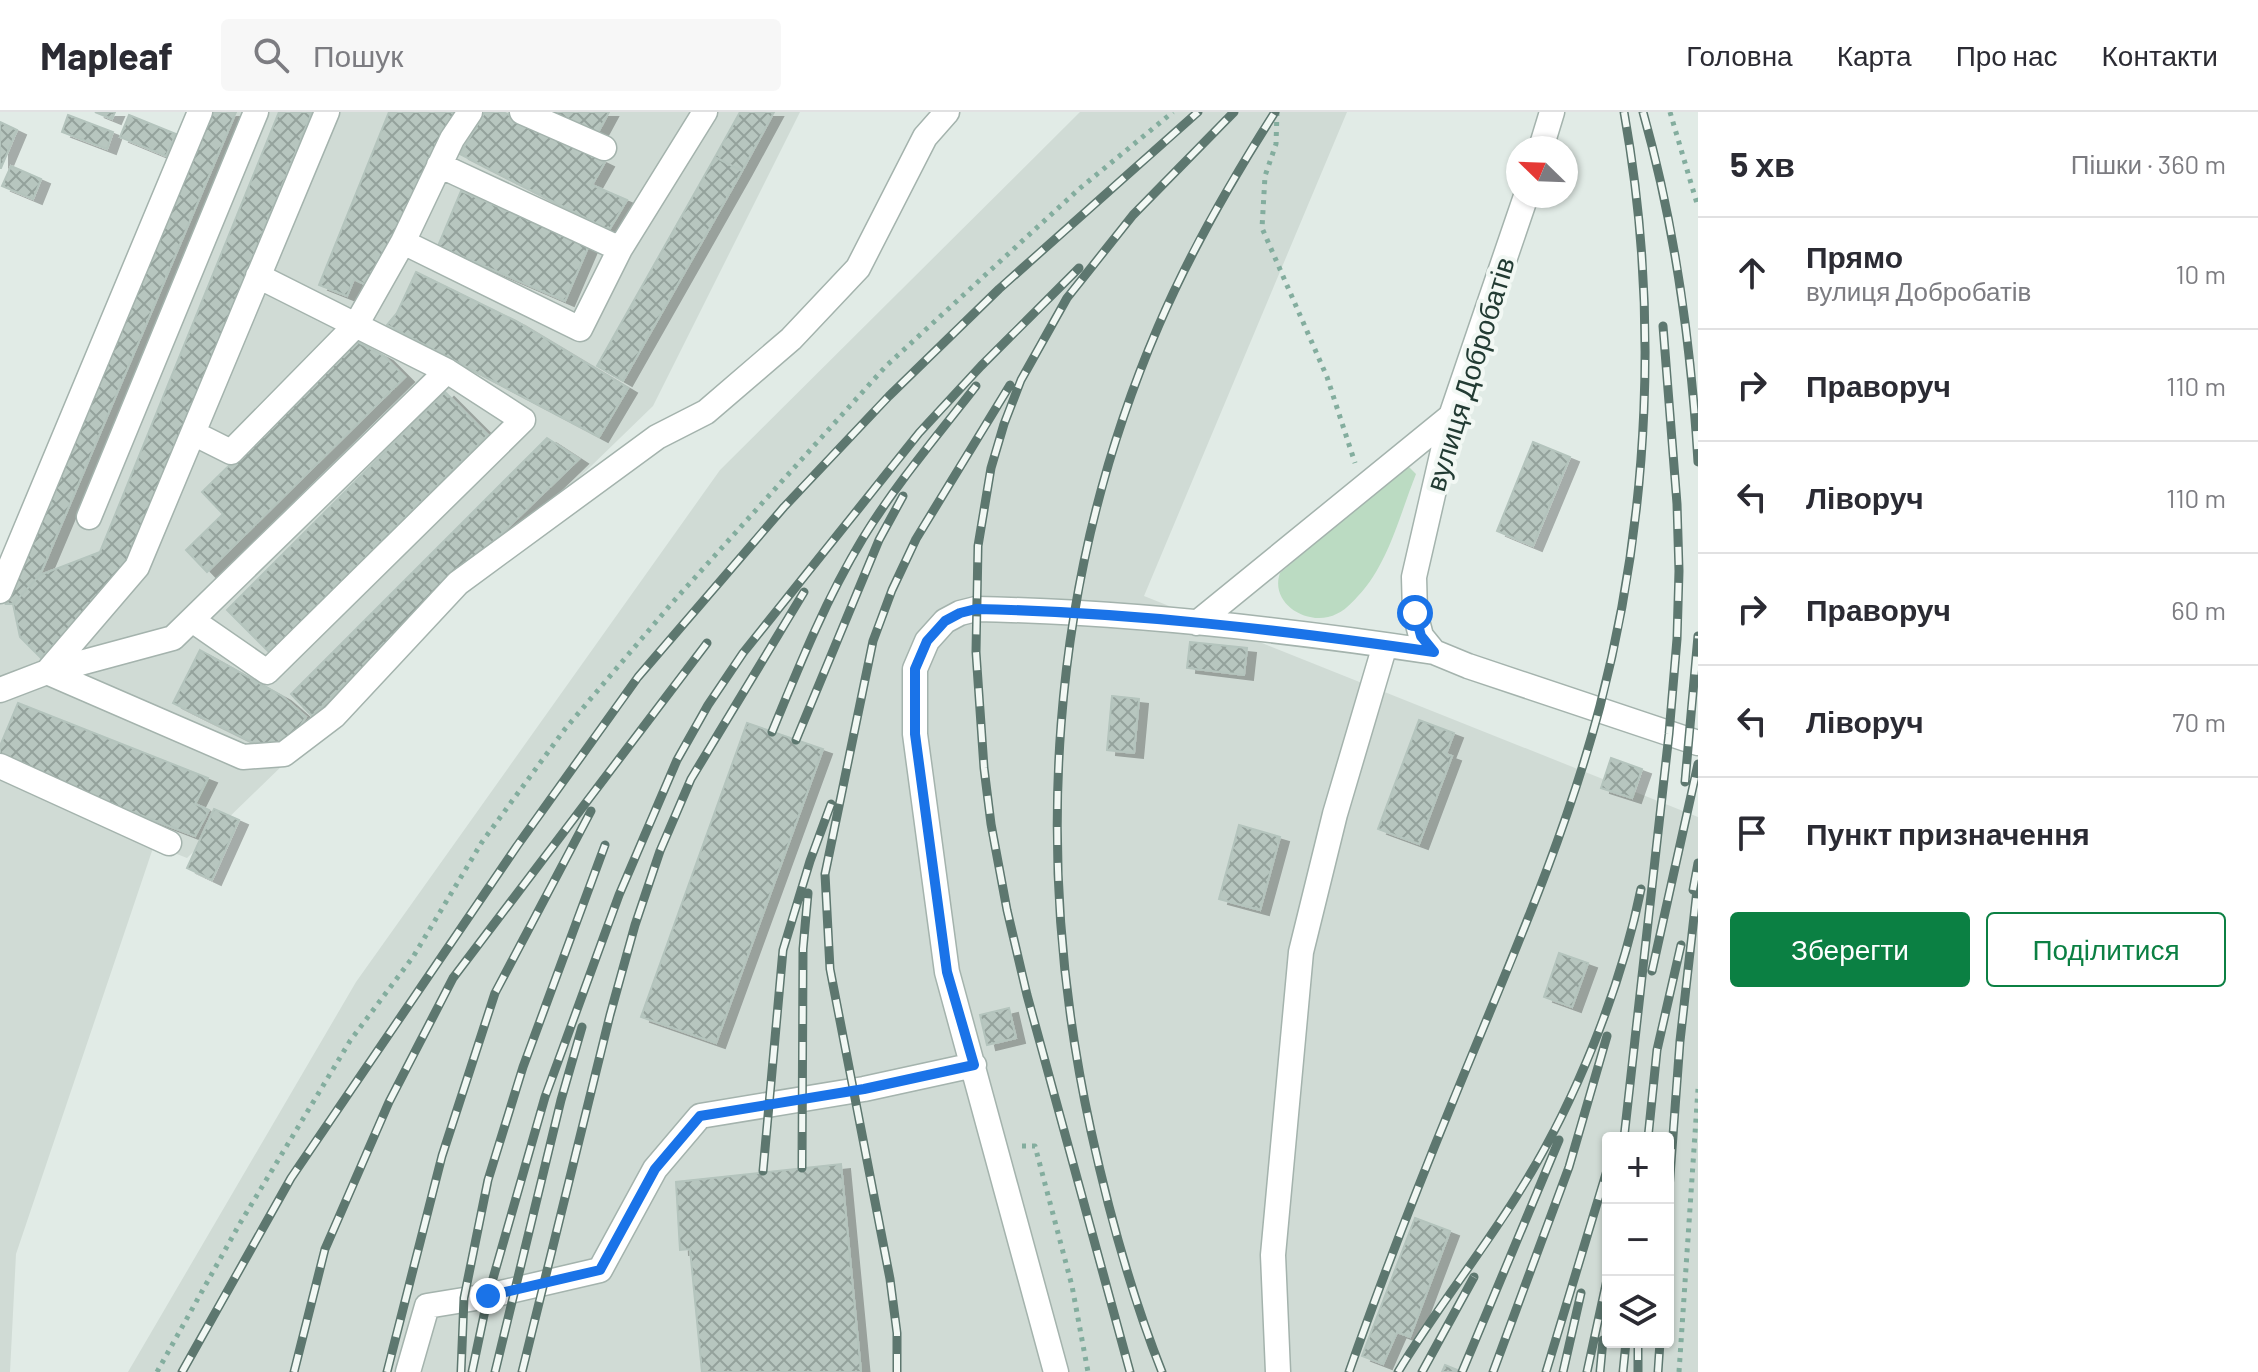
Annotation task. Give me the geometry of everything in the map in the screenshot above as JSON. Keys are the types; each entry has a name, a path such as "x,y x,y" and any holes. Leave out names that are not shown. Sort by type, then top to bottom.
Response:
{"street":[{"path":"0,591 200,112"},
{"path":"89,517 256,112"},
{"path":"47,672 137,567 327,112"},
{"path":"193,433 231,452 356,325 403,242 452,139 470,112"},
{"path":"522,112 604,148"},
{"path":"403,242 580,329 620,249 705,112"},
{"path":"47,672 243,757 284,754 334,716 458,583 657,437 706,412 791,339 858,268 925,137 947,112"},
{"path":"1545,136 1552,112"},
{"path":"439,165 620,249"},
{"name":"вулиця Добробатів","path":"1434,652 1421,636 1415,613 1414,577 1451,416 1522,208"},
{"path":"192,620 267,672 523,420 447,371 258,276"},
{"path":"0,690 47,672 173,638 447,371"},
{"path":"1197,623 1451,416"},
{"path":"1056,1372 947,972 915,734 915,669 927,641 945,621 976,609 1074,611 1434,652 1698,743"},
{"path":"1278,1372 1273,1255 1301,952 1335,814 1385,645"},
{"path":"0,766 169,843"},
{"path":"408,1372 427,1306 488,1296 600,1270 655,1169 700,1116 864,1089 974,1065"}],"path":[{"path":"157,1372 239,1225 350,1041 413,957 482,842 565,729 672,603 886,366 1079,189 1173,112"},
{"path":"1277,112 1276,144 1265,176 1262,228 1327,377 1355,460 1357,493"},
{"path":"1670,112 1698,207"},
{"path":"1679,1372 1698,1089"},
{"path":"1018,1132 1022,1146 1035,1146 1072,1286 1088,1372"}],"shaded area":[{"path":"187,112 800,112 653,406 187,858 154,845 16,1254 10,1372 0,1372 0,562"},
{"path":"1080,112 1347,112 1144,596 1698,817 1698,1372 128,1372 356,982 720,470"}],"green space":[{"path":"1407,465 1416,474 1392,538 1368,583 1348,606 1333,616 1308,617 1290,608 1280,593 1280,573"}],"building":[{"path":"95,112 115,112 112,119"},
{"path":"207,112 236,112 40,575 13,604 6,604"},
{"path":"279,112 312,112 126,569 41,658 20,637 13,604 40,575 100,552"},
{"path":"389,112 456,112 372,288 354,279 347,296 319,285"},
{"path":"485,112 503,112 605,162 592,185 627,200 609,230 460,154"},
{"path":"546,112 609,112 595,138"},
{"path":"740,112 774,112 742,171 715,157"},
{"path":"68,115 113,132 107,149 62,132"},
{"path":"129,115 176,134 166,156 120,137"},
{"path":"0,122 17,130 1,168 0,168"},
{"path":"715,157 742,171 623,381 597,366"},
{"path":"11,166 41,179 33,199 2,186"},
{"path":"461,191 589,245 565,301 438,246"},
{"path":"416,272 516,321 628,388 599,437 387,325 397,313"},
{"path":"356,341 384,356 405,377 207,572 186,550 223,514 202,492"},
{"path":"445,392 488,435 270,653 227,610"},
{"path":"547,438 579,459 312,716 291,694"},
{"path":"1533,442 1570,457 1533,546 1497,531"},
{"path":"1190,642 1247,648 1244,675 1187,668"},
{"path":"200,650 282,696 306,717 276,754 173,703"},
{"path":"1112,696 1139,699 1134,753 1107,750"},
{"path":"18,703 208,778 195,804 209,810 195,836 0,761 0,746"},
{"path":"1419,720 1454,733 1446,754 1452,756 1419,844 1378,829"},
{"path":"747,723 823,749 716,1043 641,1017"},
{"path":"1611,758 1642,769 1632,798 1601,788"},
{"path":"214,809 239,820 212,880 187,868"},
{"path":"1239,825 1280,837 1260,910 1219,899"},
{"path":"1559,953 1588,963 1572,1007 1544,997"},
{"path":"1009,1008 1016,1038 987,1045 980,1015"},
{"path":"841,1164 861,1372 702,1372 690,1249 680,1250 676,1182"},
{"path":"1415,1218 1450,1231 1410,1337 1397,1332 1383,1364 1362,1356"},
{"path":"1445,1365 1462,1372 1442,1372"}],"railway":[{"path":"182,1372 291,1178 517,846 638,677 784,507 889,396 999,289 1198,112"},
{"path":"1130,1372 1027,995 991,824 976,652 978,546 991,468 1004,424 1021,380 1067,298 1133,215 1234,112"},
{"path":"1162,1372 1140,1313 1113,1223 1091,1131 1072,1029 1061,927 1057,825 1061,724 1073,623 1093,523 1121,424 1158,327 1197,244 1275,112"},
{"path":"1349,1372 1412,1202 1552,857 1586,757 1617,633 1639,485 1644,410 1642,260 1624,112"},
{"path":"1643,112 1664,198 1680,286 1698,462"},
{"path":"472,1372 488,1296 545,1097 619,895 677,760 708,705 743,653 919,433 1079,268"},
{"path":"1625,1132 1677,639 1677,504 1663,326"},
{"path":"897,1372 897,1333 890,1279 830,969 825,874 873,641 892,590 916,539 1010,385"},
{"path":"772,732 825,609 863,538 903,479 976,386"},
{"path":"796,740 879,540 903,496"},
{"path":"522,1372 610,1015 660,851 691,779 804,592"},
{"path":"1685,782 1698,636"},
{"path":"294,1372 325,1249 389,1102 453,978 707,643"},
{"path":"1652,971 1698,764"},
{"path":"763,1171 783,950 831,804"},
{"path":"387,1372 442,1156 495,993 591,811"},
{"path":"461,1372 464,1298 488,1180 523,1067 605,845"},
{"path":"1693,890 1698,863"},
{"path":"1673,1132 1698,881"},
{"path":"1398,1372 1506,1212 1560,1120 1608,1005 1641,889"},
{"path":"802,1168 803,949 808,893"},
{"path":"1649,1132 1657,1050 1681,945"},
{"path":"495,1372 561,1100 582,1027"},
{"path":"1493,1372 1569,1167 1607,1036"},
{"path":"1462,1372 1559,1140"},
{"path":"1546,1372 1602,1187"},
{"path":"1587,1372 1608,1276"},
{"path":"1422,1372 1474,1277"},
{"path":"1563,1372 1581,1293"},
{"path":"1600,1372 1602,1348"},
{"path":"1623,1372 1625,1348"},
{"path":"1638,1348 1638,1372"},
{"path":"1658,1372 1660,1348"}],"route":[{"path":"488,1296 600,1270 655,1169 700,1116 864,1089 974,1065 947,972 915,734 915,669 927,641 945,621 976,609 1074,611 1341,638 1434,652 1421,636 1415,613"}]}
